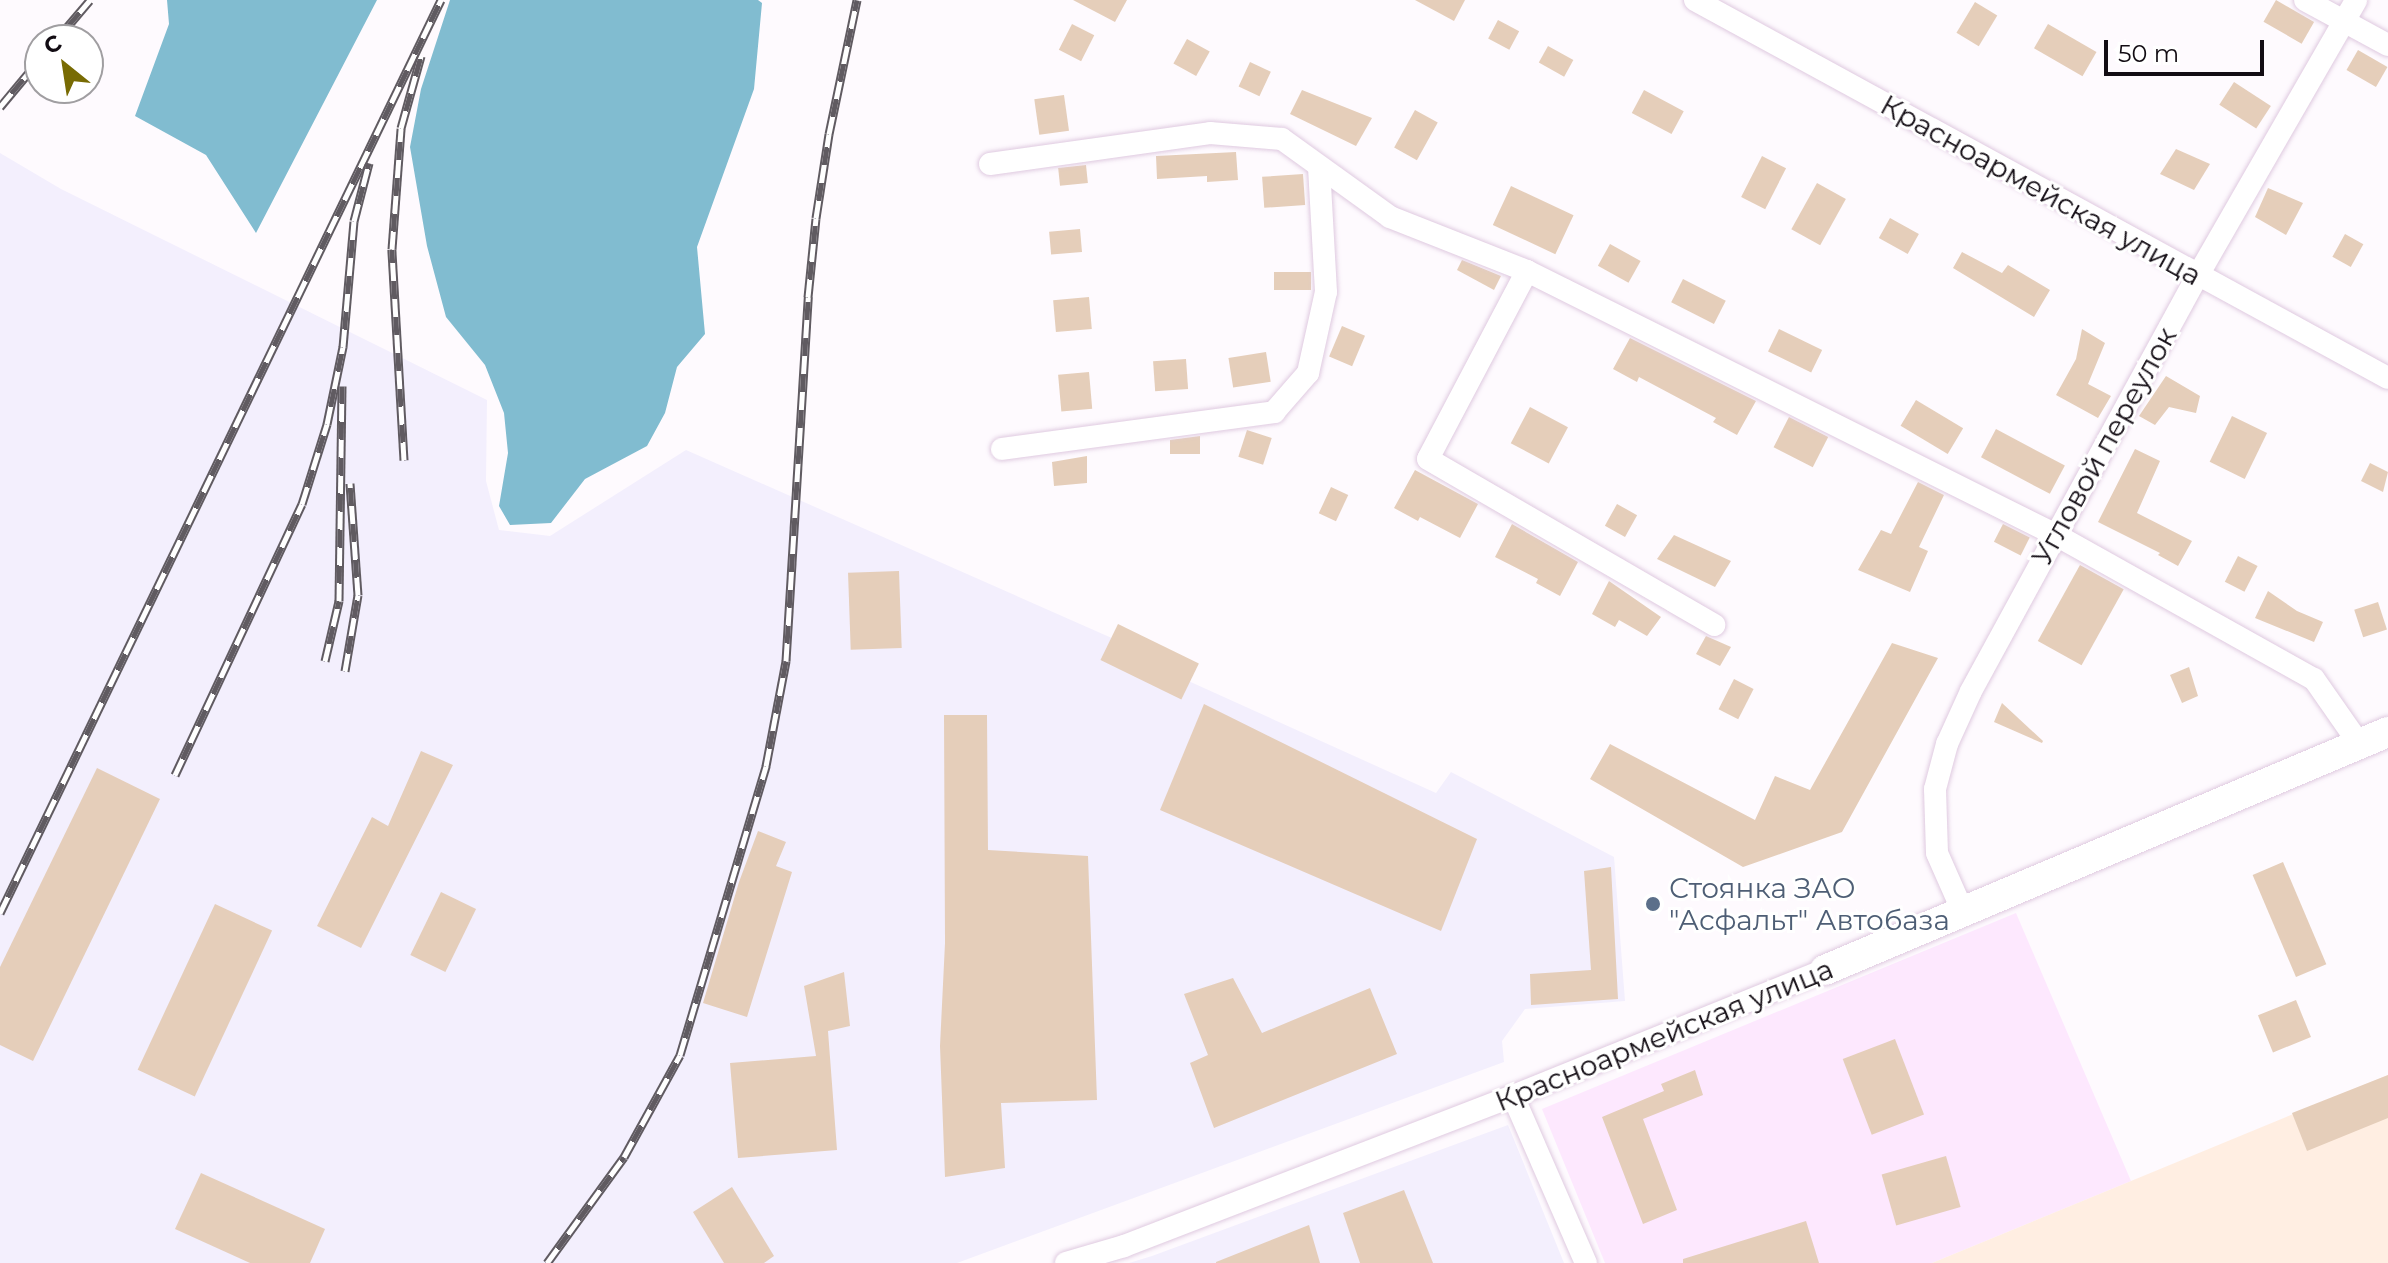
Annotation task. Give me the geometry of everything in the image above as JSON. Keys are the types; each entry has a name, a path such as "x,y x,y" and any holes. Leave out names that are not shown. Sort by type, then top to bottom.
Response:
{"street":[{"name":"Красноармейская улица","path":"1695,0 2197,277 2388,378"},
{"path":"2305,0 2388,45"},
{"name":"Угловой переулок","path":"1963,912 1937,853 1935,789 1947,744 1971,691 2197,277 2356,0"},
{"path":"990,164 1210,133 1282,139 1390,217 1527,271 2056,535 2314,679 2360,745"},
{"path":"1002,449 1274,412 1308,373 1326,292 1319,166"},
{"path":"1527,271 1428,459 1714,625"},
{"name":"Красноармейская улица","path":"1066,1263 1124,1246 1513,1096 1825,970 2388,732"},
{"path":"1513,1096 1586,1263"}],"shaded area":[{"path":"0,153 61,189 487,400 486,481 499,530 550,536 686,450 1182,669 1184,679 1436,793 1451,772 1614,857 1625,1001 1525,1009 1502,1041 1504,1062 957,1263 0,1263"},
{"path":"2016,913 2131,1181 1932,1263 1605,1263 1542,1109"},
{"path":"2388,1075 2388,1263 1932,1263 2131,1181"},
{"path":"1508,1125 1564,1263 1129,1263 1152,1256"}],"water":[{"path":"167,0 377,0 256,233 206,155 135,116 169,24"},
{"path":"450,0 758,0 762,3 754,89 697,247 705,334 677,367 665,413 647,446 585,479 551,523 510,525 499,506 508,453 504,413 485,365 446,317 427,246 410,147 421,89"}],"building":[{"path":"1073,0 1127,0 1115,22"},
{"path":"1415,0 1465,0 1454,21"},
{"path":"2276,0 2314,22 2302,44 2264,22"},
{"path":"1975,2 1997,15 1979,46 1956,33"},
{"path":"1498,20 1519,31 1509,50 1488,39"},
{"path":"1072,24 1094,35 1081,61 1059,50"},
{"path":"2048,24 2096,52 2082,76 2034,48"},
{"path":"1187,39 1210,52 1196,76 1173,63"},
{"path":"1548,46 1573,60 1564,77 1539,63"},
{"path":"2358,50 2387,67 2376,87 2346,70"},
{"path":"1250,62 1271,72 1259,96 1239,86"},
{"path":"2234,82 2271,106 2256,129 2219,105"},
{"path":"1302,90 1372,118 1356,146 1290,114"},
{"path":"1644,90 1684,111 1672,134 1632,113"},
{"path":"1064,95 1069,131 1039,135 1034,99"},
{"path":"1415,110 1438,123 1417,160 1394,148"},
{"path":"2176,149 2210,164 2194,190 2160,174"},
{"path":"1236,152 1238,180 1207,182 1207,176 1157,179 1156,156"},
{"path":"1762,156 1786,168 1765,209 1741,197"},
{"path":"1086,165 1088,183 1060,186 1058,168"},
{"path":"1303,174 1305,205 1264,208 1262,177"},
{"path":"1817,183 1846,199 1820,245 1791,229"},
{"path":"1511,186 1574,215 1555,254 1493,225"},
{"path":"2268,188 2303,203 2286,235 2255,217"},
{"path":"1890,218 1919,234 1908,254 1879,238"},
{"path":"1080,229 1082,252 1051,255 1049,232"},
{"path":"2345,234 2363,244 2351,267 2332,257"},
{"path":"1610,244 1641,261 1628,283 1598,266"},
{"path":"1962,252 2002,273 2008,265 2050,290 2034,317 1953,268"},
{"path":"1462,260 1501,276 1494,290 1457,270"},
{"path":"1274,272 1311,272 1311,290 1274,290"},
{"path":"1683,279 1726,301 1714,324 1671,302"},
{"path":"1089,297 1092,329 1056,332 1053,300"},
{"path":"1342,326 1365,336 1352,366 1329,356"},
{"path":"1779,329 1822,350 1811,373 1768,351"},
{"path":"2082,329 2105,343 2088,384 2111,396 2098,418 2056,395 2076,359"},
{"path":"1630,338 1756,401 1737,435 1713,422 1716,418 1639,377 1637,382 1613,369"},
{"path":"1266,352 1271,382 1233,388 1228,358"},
{"path":"1186,359 1188,389 1155,391 1153,361"},
{"path":"1089,372 1092,409 1061,412 1058,375"},
{"path":"2166,376 2200,396 2196,413 2169,407 2155,425 2139,416"},
{"path":"1916,400 1963,428 1948,454 1901,426"},
{"path":"1530,407 1568,427 1549,463 1511,443"},
{"path":"2232,416 2267,433 2245,479 2210,462"},
{"path":"1789,417 1828,437 1813,467 1774,447"},
{"path":"1996,429 2065,466 2050,494 1981,457"},
{"path":"1247,430 1272,438 1263,465 1238,457"},
{"path":"1200,436 1200,454 1170,454 1170,440"},
{"path":"2135,449 2160,461 2137,513 2192,541 2178,566 2158,555 2160,553 2098,522"},
{"path":"1087,456 1087,483 1054,486 1052,462"},
{"path":"2370,463 2388,472 2383,492 2361,481"},
{"path":"1415,470 1478,504 1460,538 1420,517 1418,521 1394,508"},
{"path":"1918,482 1944,495 1919,547 1928,551 1910,592 1858,570 1881,530 1891,534"},
{"path":"1331,487 1348,495 1336,521 1319,513"},
{"path":"1617,504 1637,515 1625,537 1605,526"},
{"path":"1512,524 1578,562 1560,596 1536,583 1538,579 1495,557"},
{"path":"2003,524 2030,538 2021,555 1994,542"},
{"path":"1674,535 1731,561 1715,587 1657,559"},
{"path":"2238,556 2258,566 2244,592 2225,582"},
{"path":"2080,565 2124,589 2082,665 2038,641"},
{"path":"899,571 902,648 851,650 848,573"},
{"path":"1609,581 1661,617 1647,636 1619,620 1615,627 1592,614"},
{"path":"2268,591 2297,611 2323,622 2314,642 2255,618"},
{"path":"2378,602 2387,630 2363,637 2354,610"},
{"path":"1118,624 1199,663 1181,699 1100,660"},
{"path":"1706,636 1731,647 1720,666 1696,654"},
{"path":"1892,643 1938,658 1842,832 1743,867 1590,779 1610,744 1755,820 1775,776 1810,790"},
{"path":"2189,667 2198,696 2182,703 2170,675"},
{"path":"1734,679 1754,689 1738,719 1719,709"},
{"path":"2002,703 2043,741 2042,743 1994,722"},
{"path":"1204,704 1477,839 1441,931 1160,810"},
{"path":"944,715 987,715 988,850 1088,856 1097,1100 1001,1103 1005,1168 945,1177 940,1046 945,943"},
{"path":"421,751 453,765 361,948 317,926 372,817 388,826"},
{"path":"97,768 160,799 33,1061 0,1045 0,967"},
{"path":"758,831 786,842 776,866 792,872 747,1017 703,1003 739,882"},
{"path":"2283,862 2326,964 2296,977 2253,875"},
{"path":"1611,867 1618,999 1531,1005 1530,974 1591,970 1584,871"},
{"path":"441,892 476,909 445,972 410,955"},
{"path":"215,904 272,931 195,1096 138,1070"},
{"path":"844,972 850,1026 828,1031 837,1150 738,1158 730,1063 816,1056 804,986"},
{"path":"1233,978 1262,1033 1370,988 1397,1054 1214,1128 1190,1063 1208,1055 1184,994"},
{"path":"2296,1000 2311,1037 2273,1052 2258,1015"},
{"path":"1895,1039 1924,1115 1872,1135 1843,1059"},
{"path":"1695,1070 1703,1095 1643,1119 1677,1210 1643,1224 1602,1117 1664,1091 1661,1084"},
{"path":"2388,1075 2388,1118 2307,1151 2292,1113"},
{"path":"1946,1156 1961,1207 1896,1225 1882,1174"},
{"path":"201,1173 325,1229 310,1263 250,1263 175,1229"},
{"path":"732,1187 774,1256 764,1263 724,1263 693,1212"},
{"path":"1404,1190 1433,1263 1360,1263 1343,1213"},
{"path":"1806,1221 1819,1263 1683,1263 1683,1259"},
{"path":"1309,1225 1320,1263 1216,1263 1216,1262"}],"railway":[{"path":"70,24 90,0"},
{"path":"0,913 441,0"},
{"path":"547,1263 624,1157 680,1055 766,766 786,661 808,297 816,218 829,134 857,0"},
{"path":"404,460 392,249 401,128 421,56"},
{"path":"0,107 24,78"},
{"path":"175,775 302,504 327,424 343,347 354,221 369,163"},
{"path":"325,661 339,601 342,386"},
{"path":"345,671 358,595 350,483"}],"place":[{"name":"Стоянка ЗАО \"Асфальт\" Автобаза","path":"1653,904"}]}
